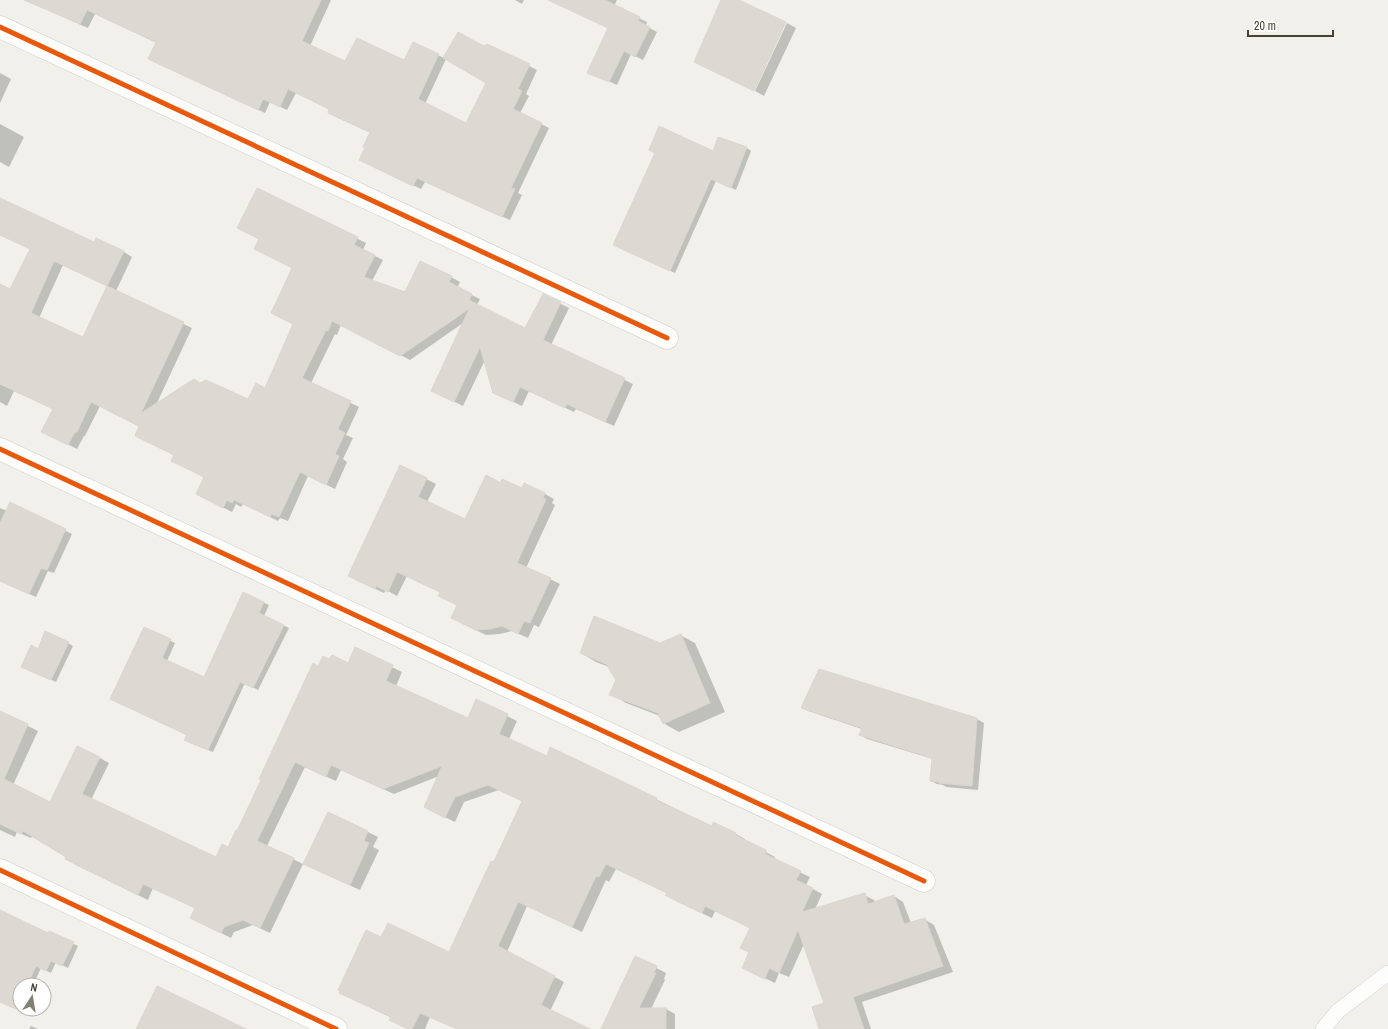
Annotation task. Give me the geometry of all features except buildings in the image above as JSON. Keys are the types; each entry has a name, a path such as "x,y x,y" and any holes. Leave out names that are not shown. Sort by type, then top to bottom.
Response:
{"street":[{"path":"0,27 668,338"},
{"path":"0,449 924,881"},
{"path":"0,870 336,1029"}],"lane":[{"path":"1323,1029 1338,1011 1388,973"}],"cycle path":[{"path":"0,27 667,338"},
{"path":"0,449 924,881"},
{"path":"0,870 336,1029"}]}
